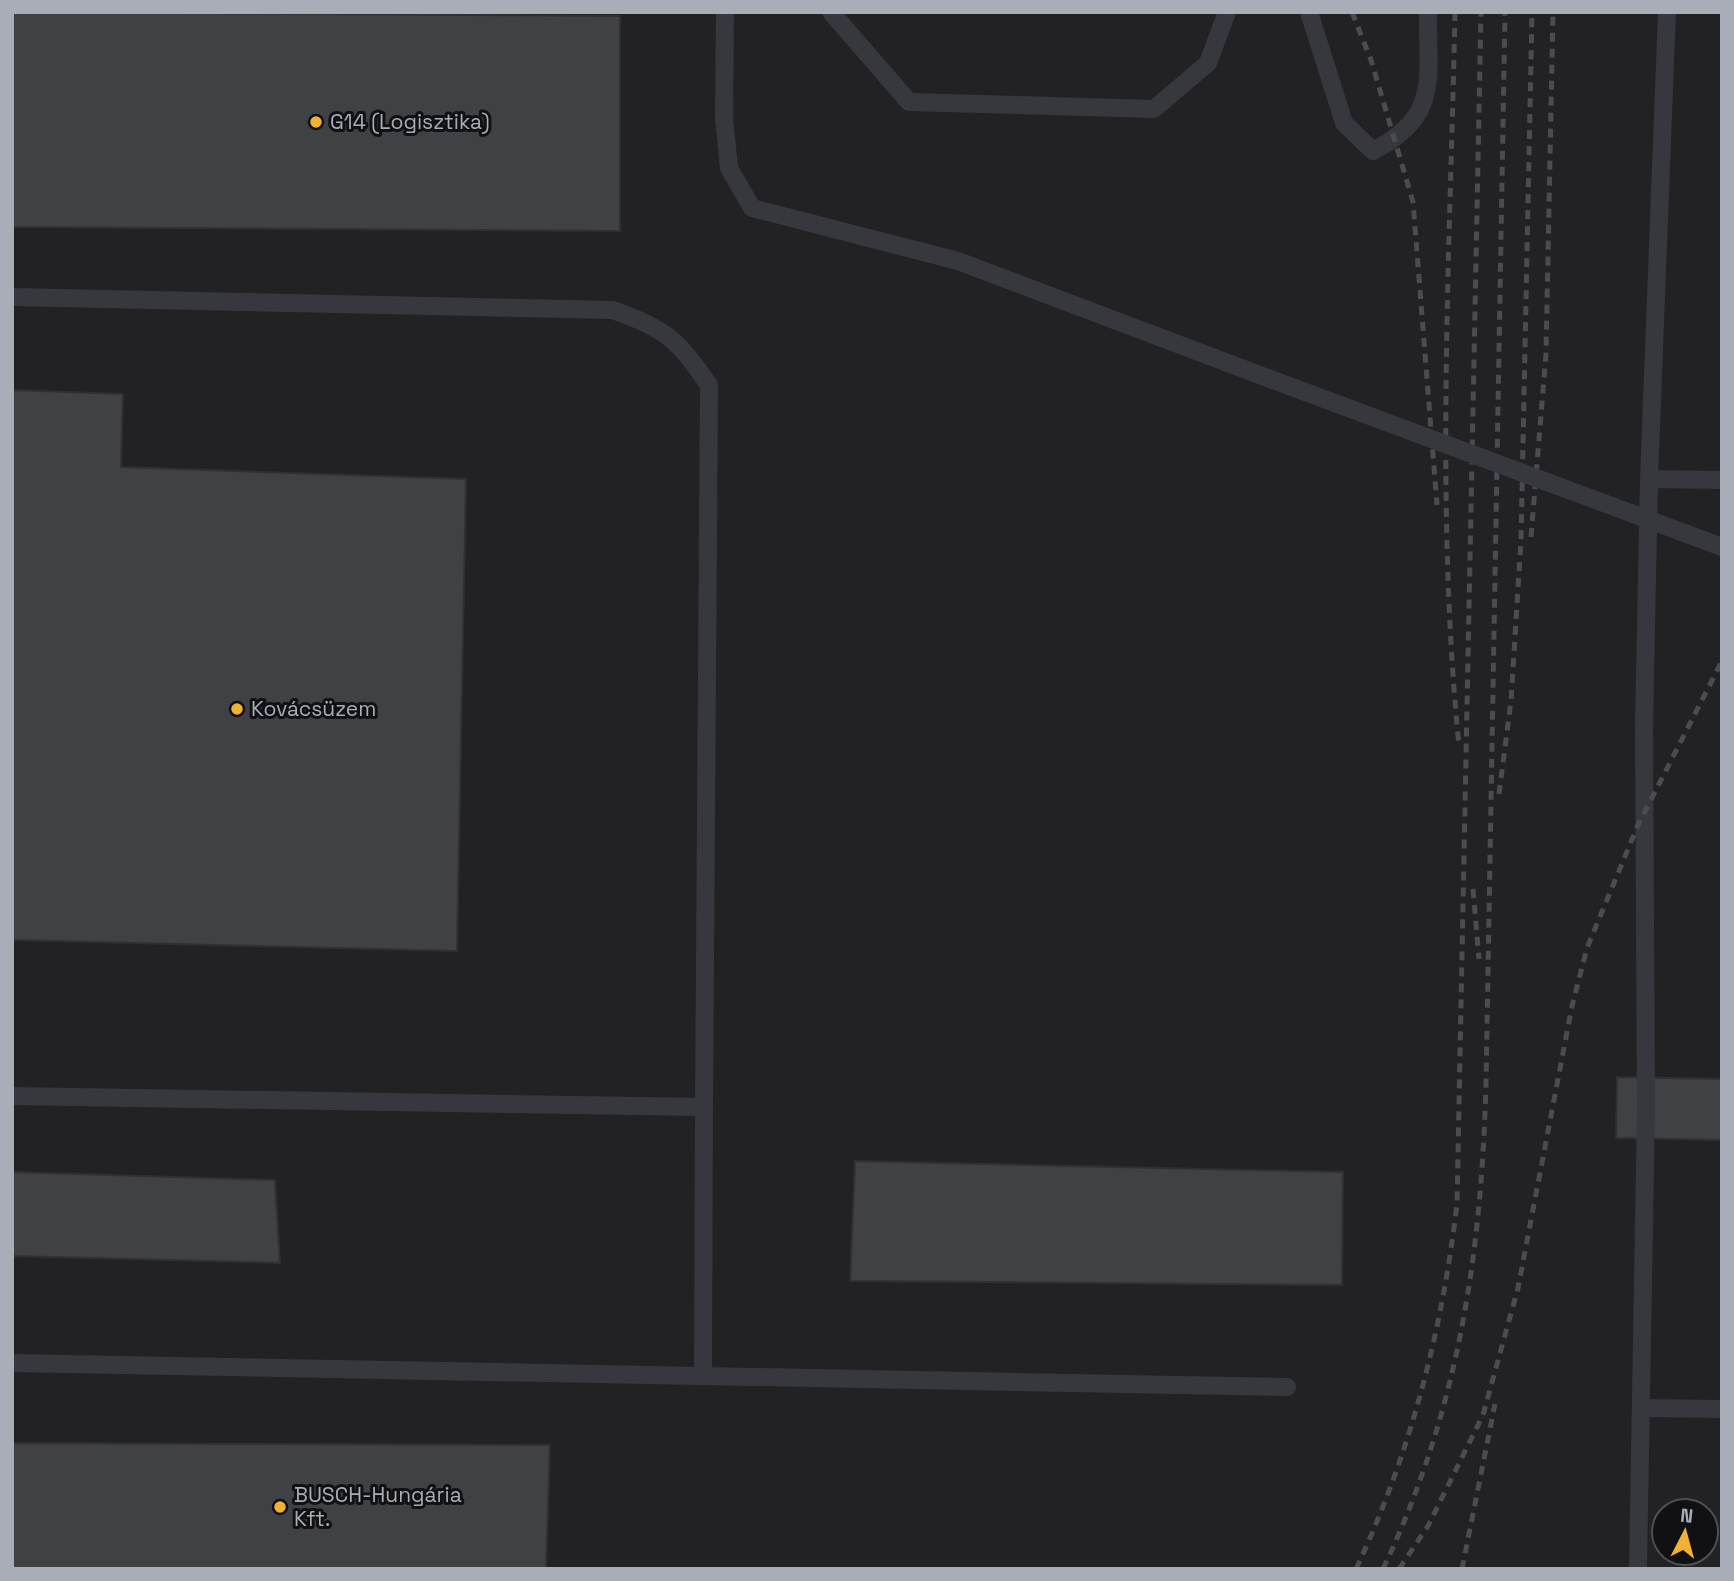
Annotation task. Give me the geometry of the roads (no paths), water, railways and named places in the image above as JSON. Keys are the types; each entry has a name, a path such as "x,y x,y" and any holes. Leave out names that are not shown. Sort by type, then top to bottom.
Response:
{"lane":[{"path":"725,12 724,118 729,168 752,208 958,261 1722,547"},
{"path":"831,12 909,102 1154,108 1208,63 1227,12"},
{"path":"1309,12 1344,122 1373,151 1396,139 1415,122 1426,101 1429,12"},
{"path":"1638,1569 1646,1110 1644,727 1649,479 1667,12"},
{"path":"12,297 612,310 655,325 684,349 709,386 703,1376"},
{"path":"1649,479 1722,480"},
{"path":"12,1096 704,1107"},
{"path":"12,1363 1287,1388"},
{"path":"1641,1408 1722,1409"}],"railway":[{"path":"1352,12 1371,60 1413,202 1437,505"},
{"path":"1455,12 1446,472 1452,655 1459,746"},
{"path":"1356,1569 1393,1480 1422,1390 1443,1298 1457,1204 1481,12"},
{"path":"1383,1569 1409,1510 1447,1392 1471,1273 1483,1149 1505,12"},
{"path":"1499,794 1511,701 1521,540 1532,12"},
{"path":"1531,537 1546,354 1553,12"},
{"path":"1399,1569 1428,1526 1483,1415 1518,1288 1572,1006 1587,948 1638,825 1722,661"},
{"path":"1473,889 1479,959"},
{"path":"1462,1569 1495,1404"}],"place":[{"name":"G14 (Logisztika)","path":"316,122"},
{"name":"Kovácsüzem","path":"237,709"},
{"name":"BUSCH-Hungária Kft.","path":"280,1507"}]}
